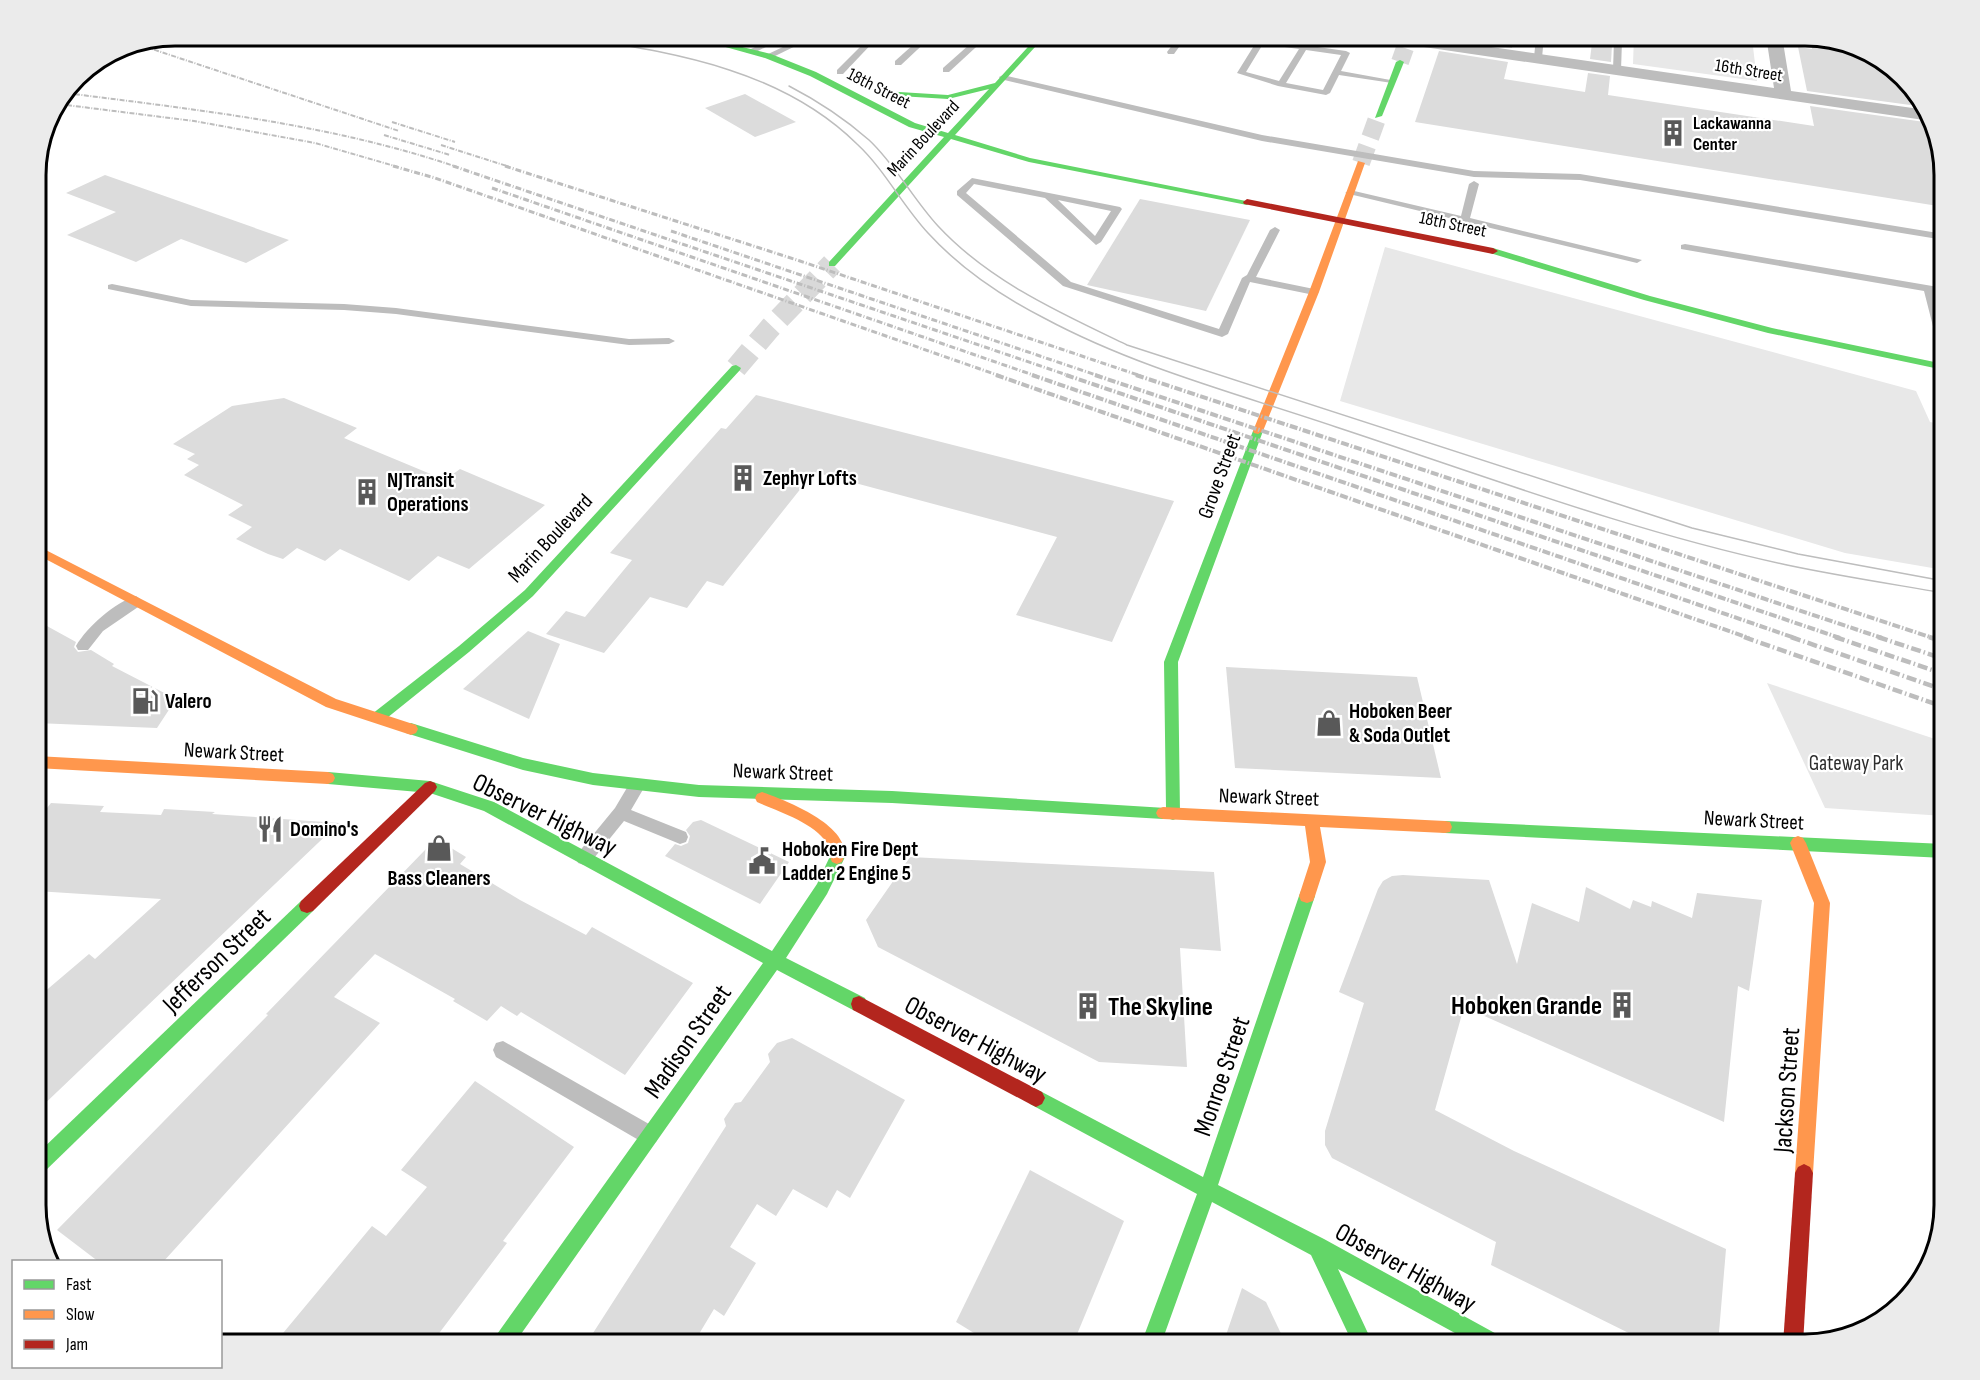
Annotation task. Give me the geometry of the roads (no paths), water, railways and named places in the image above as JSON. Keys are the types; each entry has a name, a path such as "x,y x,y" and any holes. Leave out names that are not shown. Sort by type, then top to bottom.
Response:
{"main road":[{"name":"Marin Boulevard","path":"832,264 1032,46"},
{"path":"1378,116 1406,46"},
{"name":"18th Street","path":"733,47 751,51 773,47"},
{"name":"18th Street","path":"763,47 912,125 1048,165 1488,249 1647,298 1760,328 1934,365"},
{"name":"18th Street","path":"793,47 846,74"},
{"name":"18th Street","path":"950,135 927,114 878,90 922,97 948,97 999,81"},
{"name":"Grove Street","path":"1173,814 1171,662 1268,403 1314,292 1361,163"},
{"name":"Marin Boulevard","path":"377,718 464,649 528,593 736,368"},
{"name":"Observer Highway","path":"47,555 331,703 513,761 593,779"},
{"name":"Newark Street","path":"47,763 361,780 430,788"},
{"name":"Newark Street","path":"593,779 637,786 699,791 892,797 1173,814 1934,850"},
{"name":"Observer Highway","path":"430,788 489,806 1207,1191 1317,1246 1477,1334"},
{"name":"Jefferson Street","path":"47,1157 430,788"},
{"name":"Madison Street","path":"509,1334 775,960 822,889 836,863 838,851 834,840 817,824 749,792"},
{"name":"Monroe Street","path":"1155,1334 1207,1191 1318,862 1311,820"},
{"name":"Jackson Street","path":"1794,1334 1822,903 1798,843"},
{"path":"1317,1246 1358,1334"}],"street":[{"name":"16th Street","path":"1409,46 1538,58 1918,114"},
{"path":"1775,46 1782,95"}],"lane":[{"path":"1171,52 1175,46"},
{"path":"1258,46 1240,73 1326,93 1346,53 1300,46"},
{"path":"1538,58 1539,46"},
{"path":"1617,70 1618,46"},
{"path":"846,74 867,47"},
{"path":"898,63 916,47"},
{"path":"946,70 972,47"},
{"path":"1281,84 1304,47"},
{"path":"1335,72 1392,81"},
{"path":"999,81 1285,142 1474,174 1580,177 1934,235"},
{"path":"1048,196 1096,242 1117,209 972,181 960,193 1066,284 1222,334 1247,278 1314,292"},
{"path":"1465,220 1474,184"},
{"path":"1350,193 1636,260"},
{"path":"1250,279 1275,230"},
{"path":"1685,247 1934,290"},
{"path":"112,287 192,303 386,310 629,342 669,341"},
{"path":"1929,289 1934,308"},
{"path":"83,646 98,627 135,601"},
{"path":"584,858 621,813 637,786"},
{"path":"621,813 680,837"},
{"path":"503,1050 649,1136"}],"tunnel":[{"path":"1400,62 1405,48"},
{"path":"1361,163 1378,116"},
{"path":"736,368 770,328 832,264"}],"tram line":[{"path":"633,47 723,68 794,97 827,118 857,144 928,233 967,269 997,291 1028,309 1114,351 1225,391 1616,520 1730,552 1787,565 1934,591"},
{"path":"789,86 830,110 869,140 938,226 980,263 1051,308 1127,345 1692,528 1798,554 1934,579"}],"railway":[{"path":"152,49 399,131"},
{"path":"75,94 264,120 313,129 409,152 457,167"},
{"path":"68,105 194,121 315,143 398,167"},
{"path":"392,122 455,142"},
{"path":"384,135 450,155"},
{"path":"441,145 510,167"},
{"path":"393,166 435,178 1000,376"},
{"path":"453,166 1070,376"},
{"path":"505,166 800,261 1141,376"},
{"path":"492,188 1036,376"},
{"path":"671,231 1099,376"},
{"path":"996,375 1749,638"},
{"path":"1032,375 1795,638"},
{"path":"1066,375 1840,638"},
{"path":"1095,375 1882,638"},
{"path":"1136,375 1933,638"},
{"path":"1744,637 1934,704"},
{"path":"1791,637 1934,687"},
{"path":"1835,637 1934,671"},
{"path":"1878,637 1934,656"},
{"path":"1929,637 1934,639"}],"place":[{"name":"Lackawanna Center","path":"1673,133"},
{"name":"Zephyr Lofts","path":"743,478"},
{"name":"NJTransit Operations","path":"367,492"},
{"name":"Valero","path":"145,701"},
{"name":"Hoboken Beer & Soda Outlet","path":"1329,723"},
{"name":"Domino's","path":"270,829"},
{"name":"Bass Cleaners","path":"439,848"},
{"name":"Hoboken Fire Dept Ladder 2 Engine 5","path":"762,861"},
{"name":"Hoboken Grande","path":"1622,1005"},
{"name":"The Skyline","path":"1088,1006"}],"park label":[{"name":"Gateway Park","path":"1856,763"}]}
